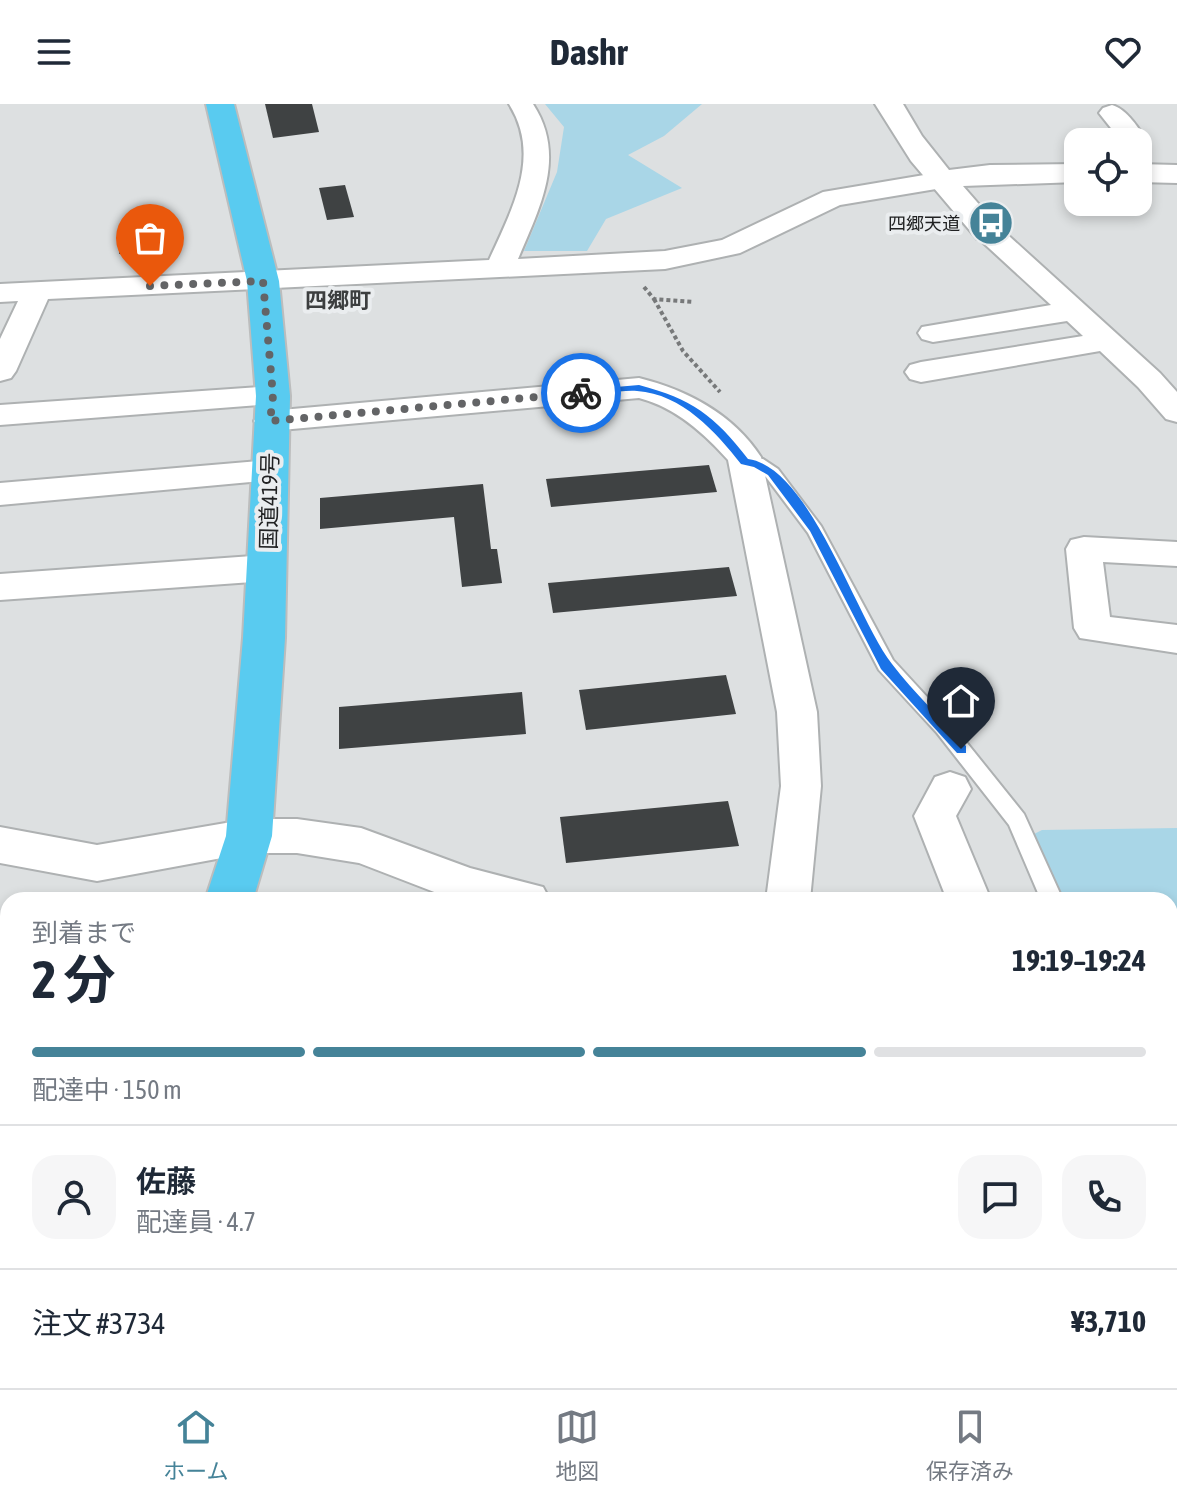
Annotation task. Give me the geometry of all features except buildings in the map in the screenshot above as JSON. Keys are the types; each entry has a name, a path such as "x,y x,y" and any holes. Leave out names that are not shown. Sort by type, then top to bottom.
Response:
{"highway":[{"name":"国道419号","path":"220,104 263,281 272,408 268,568 249,836 232,892"}],"street":[{"path":"500,268 518,226 539,146 529,115 521,104"},
{"path":"889,104 905,136 988,232 1149,380 1177,412"},
{"path":"1112,113 1124,128"},
{"path":"0,293 628,264 701,255 730,247 833,198 990,174 1064,173"},
{"path":"0,371 37,292"},
{"path":"933,333 1072,311"},
{"path":"921,372 1106,341"},
{"path":"0,415 272,408 639,388 676,398 720,429 745,462 797,712 801,786 789,892"},
{"path":"0,494 271,471"},
{"path":"1177,554 1084,549 1093,628 1177,639"},
{"path":"0,587 268,568"},
{"path":"950,789 935,816 944,844 968,892"},
{"path":"0,845 97,863 249,836 297,836 361,846 468,886 494,892"}],"lane":[{"path":"745,462 757,463 772,473 815,530 886,665 944,728 1017,820 1048,892"}],"path":[{"path":"628,264 631,273 654,299 683,351 728,401"},
{"path":"654,299 693,302"}],"shaded area":[{"path":"545,104 702,104 664,136 628,155 682,188 606,219 587,251 524,251 557,172 564,127"},
{"path":"1177,828 1177,892 1057,892 1032,835 1042,830"}],"way so far":[{"path":"150,286 263,281 273,396 270,421 581,393"}],"place":[{"name":"四郷天道","path":"991,223"}],"district":[{"name":"四郷町","path":"338,300"}],"route":[{"path":"581,393 639,388 676,398 720,429 745,462 757,463 772,473 815,530 886,665 961,749"}]}
